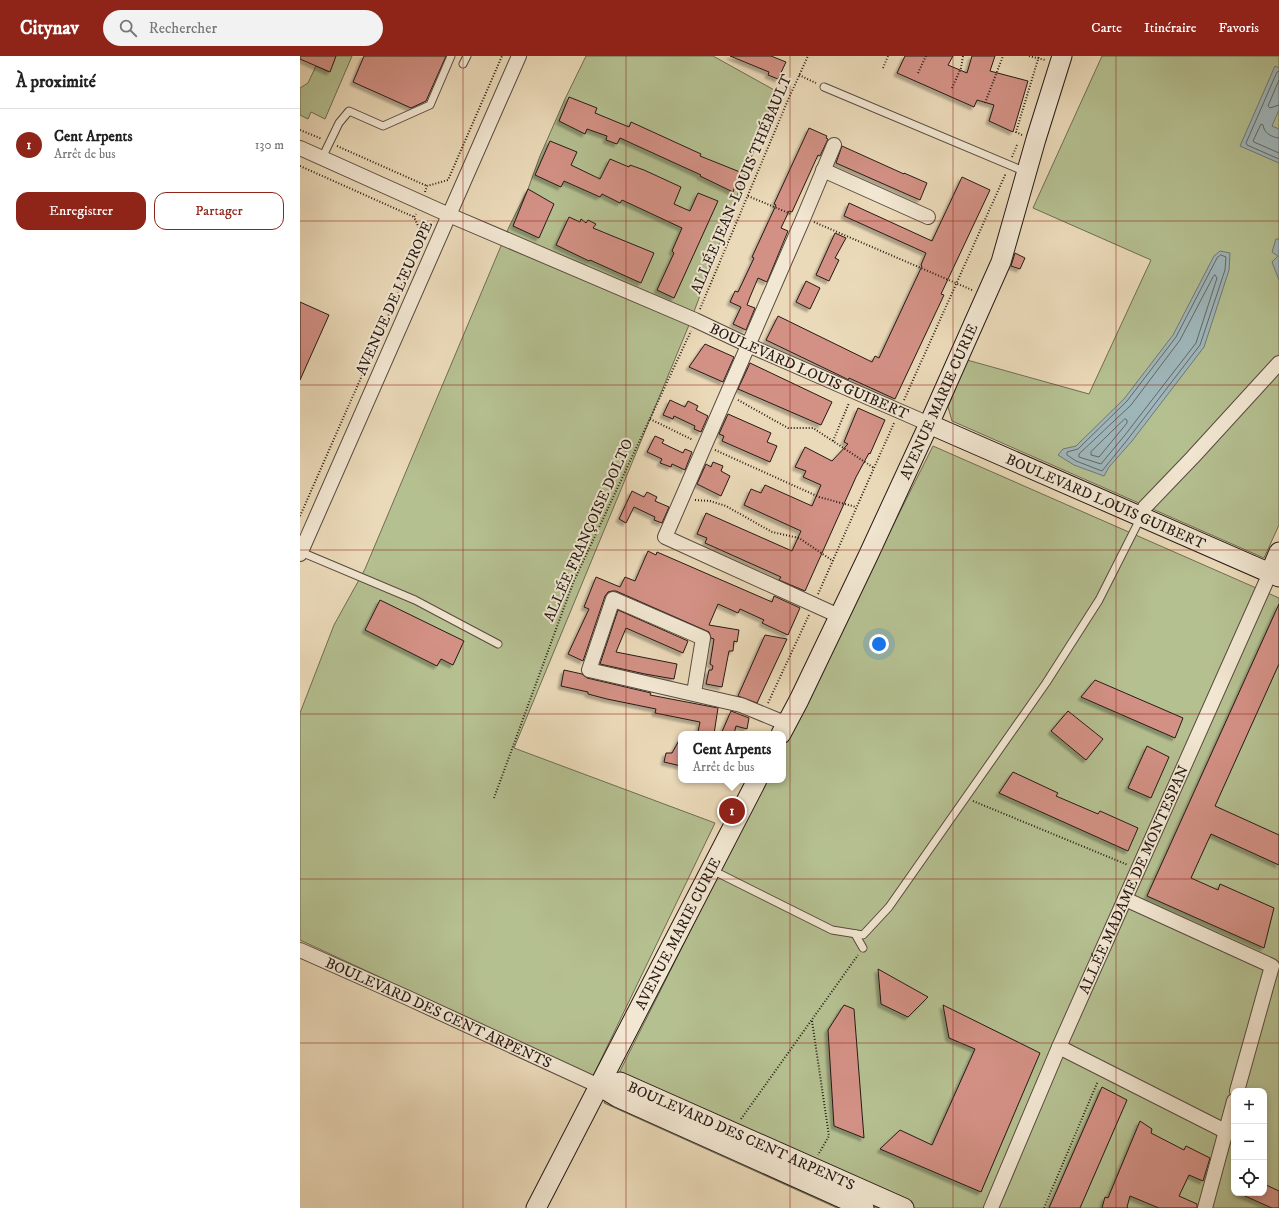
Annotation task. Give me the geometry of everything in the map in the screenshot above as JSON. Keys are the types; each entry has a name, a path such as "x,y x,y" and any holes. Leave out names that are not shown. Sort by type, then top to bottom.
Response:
{"main road":[{"name":"AVENUE MARIE CURIE","path":"784,729 929,424 1001,262 1018,169 1053,58"},
{"name":"BOULEVARD LOUIS GUIBERT","path":"929,424 1274,575"},
{"name":"ALLÉE MADAME DE MONTESPAN","path":"1274,575 1279,552"},
{"name":"AVENUE MARIE CURIE","path":"536,1208 755,783"},
{"name":"BOULEVARD DES CENT ARPENTS","path":"599,1086 620,1082 904,1208"},
{"name":"BOULEVARD DES CENT ARPENTS","path":"599,1086 617,1097 864,1208"}],"street":[{"name":"AVENUE DE L'EUROPE","path":"300,553 519,56"},
{"path":"834,145 665,537 839,616"},
{"name":"BOULEVARD LOUIS GUIBERT","path":"300,148 449,215 696,320 748,345 929,424"},
{"path":"823,170 928,217"},
{"path":"1141,517 1145,507 1279,363"},
{"name":"ALLÉE MADAME DE MONTESPAN","path":"991,1208 1058,1047 1138,869 1274,575"},
{"path":"694,693 703,638 613,598 589,670 742,705 764,713 784,729"},
{"path":"1125,899 1272,966 1238,1088"},
{"name":"BOULEVARD DES CENT ARPENTS","path":"300,950 599,1086"},
{"path":"1058,1047 1225,1131"},
{"path":"1205,1208 1231,1111"}],"lane":[{"path":"322,158 339,123 349,111 383,126 430,105 451,56"},
{"path":"463,64 467,56"},
{"path":"824,87 1018,169"},
{"path":"711,870 832,930 863,936 889,907 1046,683 1099,600 1141,517"},
{"path":"300,553 415,600 498,644"},
{"path":"855,934 863,948"}],"path":[{"path":"300,130 427,186 448,180 502,56"},
{"name":"ALLÉE JEAN-LOUIS THÉBAULT","path":"696,320 788,100 808,56"},
{"path":"883,68 888,56"},
{"path":"918,73 926,56"},
{"path":"952,88 961,68 963,56"},
{"path":"985,103 1003,56"},
{"path":"764,713 957,283 1018,169 1022,134 1016,132 1039,56"},
{"path":"1045,56 1053,58"},
{"path":"799,75 824,87"},
{"path":"300,166 414,217 423,238 300,516"},
{"path":"414,217 427,186"},
{"path":"748,196 803,219 819,223 986,296"},
{"name":"ALLÉE FRANÇOISE DOLTO","path":"494,798 573,584 696,320"},
{"path":"833,441 854,391"},
{"path":"727,394 788,428 813,428 874,468"},
{"path":"650,419 705,446 819,497 856,507"},
{"path":"682,499 710,501 726,506 772,532 799,538 833,561"},
{"path":"966,798 1138,869"},
{"path":"732,1131 863,948"},
{"path":"811,1168 829,1136 812,1020"},
{"path":"1044,1208 1103,1069"}],"green space":[{"path":"336,56 352,56 325,119 311,112 308,119 300,115 300,88 308,83 316,66 329,72"},
{"path":"586,56 713,56 776,91 689,325 514,748 715,823 593,1076 300,940 300,713 334,625 365,569 509,227 528,189 540,156"},
{"path":"1102,56 1279,56 1279,525 1264,558 952,421 948,407 967,360 1089,394 1151,260 1033,208"},
{"path":"933,446 1279,598 1279,1208 837,1208 604,1103 764,783 786,783 786,739"}],"water":[{"path":"1275,66 1279,68 1279,110 1272,126 1279,129 1279,163 1240,146"},
{"path":"1276,239 1279,239 1279,280 1272,262 1278,256 1272,252"},
{"path":"1220,251 1230,253 1229,270 1204,347 1132,441 1109,467 1104,476 1074,465 1058,455 1063,449 1076,446 1124,399 1173,335 1214,256"}],"building":[{"path":"300,56 336,56 330,72 300,59"},
{"path":"364,56 446,56 426,101 411,108 353,82"},
{"path":"730,56 771,56 786,62 778,79 768,75 769,72"},
{"path":"905,56 953,56 948,65 967,73 972,56 995,56 990,71 1028,81 1013,132 989,121 994,105 977,100 974,107 897,73"},
{"path":"569,97 597,108 595,113 629,127 631,122 701,154 700,156 740,172 733,192 700,176 701,175 620,138 617,144 606,140 607,136 587,129 585,134 559,121"},
{"path":"809,128 827,136 826,138 828,139 820,156 818,155 792,212 789,211 781,228 788,231 767,282 758,278 747,305 755,308 746,330 733,324 741,307 730,302 735,291 738,292 754,258 752,257 776,205 774,204"},
{"path":"550,141 577,152 571,165 600,179 610,159 629,167 630,165 644,170 681,187 674,204 690,211 698,193 718,201 674,298 657,290 674,253 672,251 682,228 622,200 620,203 602,194 600,197 564,181 561,187 535,175"},
{"path":"842,146 927,183 920,200 836,163"},
{"path":"962,177 990,190 941,294 944,295 895,399 849,378 848,380 766,340 778,316 872,362 875,356 879,358 922,266 921,265 926,253 844,216 849,203 932,241"},
{"path":"528,189 554,204 539,238 513,226"},
{"path":"569,217 580,222 581,219 586,223 588,220 596,224 593,228 654,253 641,283 556,245"},
{"path":"835,233 846,238 835,258 839,260 829,281 816,275"},
{"path":"1015,253 1025,258 1020,269 1011,266"},
{"path":"806,281 820,288 810,309 796,302"},
{"path":"300,302 329,315 300,380"},
{"path":"705,344 734,357 723,382 689,367"},
{"path":"750,363 832,402 821,425 738,389"},
{"path":"670,400 685,407 688,401 698,406 696,410 708,416 701,432 694,429 695,426 674,416 673,419 663,415"},
{"path":"858,408 885,420 870,454 869,453 856,477 805,591 779,580 781,577 705,543 707,538 697,534 706,513 792,551 801,531 744,505 751,489 761,493 765,485 812,506 821,485 803,477 806,471 795,467 805,447 832,461 848,444 844,442"},
{"path":"728,414 771,433 767,442 777,446 770,462 722,441 724,436 719,434"},
{"path":"655,436 664,440 662,443 683,453 685,449 692,452 685,470 672,464 671,467 660,463 662,459 647,452"},
{"path":"713,462 723,466 721,471 730,476 721,496 697,484 706,464 711,467"},
{"path":"632,491 644,497 647,492 657,497 655,501 669,507 662,523 654,520 655,517 634,507 626,523 619,519"},
{"path":"648,551 656,555 657,552 772,602 774,596 800,608 788,635 762,623 764,620 740,609 738,613 718,604 709,625 739,630 737,642 734,641 733,651 729,651 722,687 706,684 709,670 712,670 713,666 710,664 714,639 711,638 709,632 616,591 612,591 608,592 605,596 583,661 568,654 589,609 584,607 596,577 620,587 625,577 635,581"},
{"path":"380,600 464,641 453,665 441,659 437,666 365,630"},
{"path":"1279,604 1279,664 1215,806 1279,835 1279,865 1211,834 1191,878 1218,890 1220,884 1274,908 1264,948 1147,896"},
{"path":"618,610 688,641 683,653 626,628 616,652 677,664 674,679 600,664"},
{"path":"765,635 787,639 757,703 738,696"},
{"path":"564,670 582,674 587,678 651,693 650,695 718,708 714,731 698,731 700,722 655,713 656,709 607,699 588,694 588,692 561,686"},
{"path":"1095,680 1183,718 1175,738 1081,697"},
{"path":"731,711 749,718 747,729 736,726 735,731 722,731"},
{"path":"1068,711 1103,739 1086,760 1051,731"},
{"path":"678,742 678,765 664,762 666,753 672,753"},
{"path":"1147,746 1169,757 1151,798 1128,788"},
{"path":"1013,772 1058,793 1056,796 1098,814 1100,811 1138,828 1128,851 999,793"},
{"path":"878,969 928,997 908,1017 881,1004"},
{"path":"844,1005 854,1009 864,1138 834,1126 828,1030"},
{"path":"943,1005 1040,1053 981,1192 880,1149 900,1130 932,1145 975,1049 949,1038"},
{"path":"1102,1087 1127,1100 1080,1208 1049,1208"},
{"path":"1140,1121 1152,1129 1151,1133 1184,1150 1186,1146 1210,1158 1203,1181 1189,1175 1179,1196 1197,1204 1197,1208 1159,1208 1130,1196 1128,1208 1102,1208 1105,1197 1108,1198"},
{"path":"1267,1185 1279,1191 1279,1208 1272,1208 1245,1196 1267,1196"}],"place":[{"name":"Cent Arpents","path":"732,811"}]}
